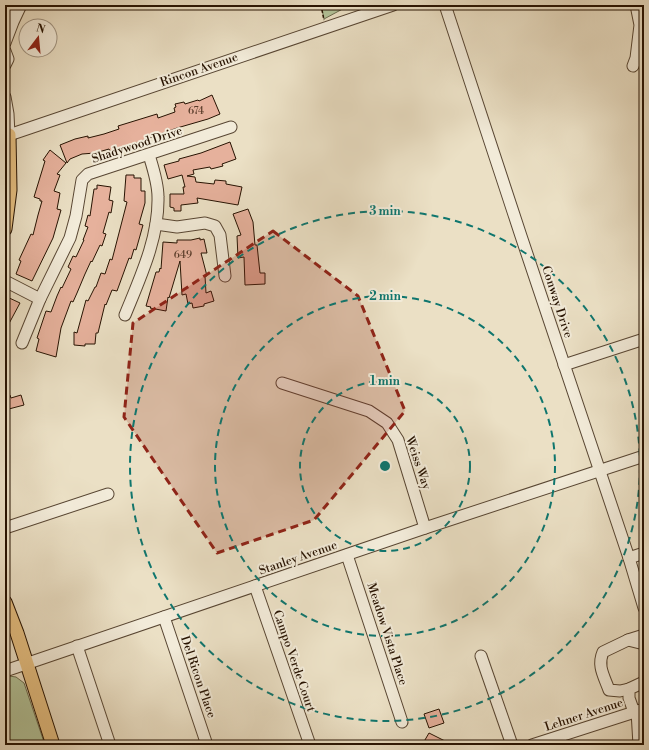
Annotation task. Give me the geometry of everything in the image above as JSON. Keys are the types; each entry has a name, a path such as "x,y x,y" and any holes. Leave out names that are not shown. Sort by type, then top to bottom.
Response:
{"main road":[{"path":"5,229 10,190 6,133"},
{"path":"5,603 17,633 53,745"}],"street":[{"path":"5,18 12,5"},
{"path":"5,43 12,22 21,5"},
{"name":"Rincon Avenue","path":"6,133 393,5"},
{"name":"Conway Drive","path":"446,5 629,558 644,608"},
{"path":"633,66 636,58 640,25 636,5"},
{"path":"5,51 8,59 5,65"},
{"path":"5,97 8,114 6,133"},
{"name":"Shadywood Drive","path":"22,343 40,299 70,238 76,216 82,180 88,174 231,127"},
{"path":"125,315 146,262 157,218 158,196 155,173 149,155"},
{"path":"156,224 177,227 205,223 215,226 220,235 225,276"},
{"path":"5,281 40,299"},
{"path":"564,365 644,339"},
{"name":"Weiss Way","path":"282,383 369,411 387,423 398,440 425,528"},
{"name":"Stanley Avenue","path":"5,671 425,528 644,456"},
{"path":"5,528 108,494"},
{"path":"629,558 644,553"},
{"name":"Meadow Vista Place","path":"347,555 402,722"},
{"name":"Campo Verde Court","path":"255,586 310,745"},
{"name":"Del Ricon Place","path":"164,616 207,745"},
{"path":"644,634 604,652 600,660 609,690 620,691 629,689 644,682"},
{"path":"628,640 644,644"},
{"path":"77,646 110,745"},
{"path":"481,656 512,745"},
{"path":"629,689 629,698 638,711 639,745"},
{"name":"Lehner Avenue","path":"532,745 638,711"}],"path":[{"path":"321,5 326,27"}],"highlighted area":[{"path":"273,231 358,296 405,411 314,520 217,553 124,417 133,323"}],"green space":[{"path":"321,5 350,5 324,19"},
{"path":"9,676 16,677 24,683 45,745 5,745 5,678"}],"building":[{"path":"212,95 220,114 122,148 82,154 70,159 67,163 60,145 75,139 88,136 88,138 104,134 119,129 118,126 157,114 158,118 175,112 175,104 184,102 185,104 199,101"},
{"path":"230,142 236,159 222,164 223,166 211,169 210,167 193,170 194,174 187,176 195,177 196,182 214,184 215,180 226,181 226,184 242,187 238,205 197,198 198,203 181,205 181,211 174,211 174,208 170,207 170,194 184,194 183,187 185,187 182,175 168,179 164,165"},
{"path":"50,150 66,163 57,174 60,175 54,191 60,193 57,209 61,210 53,238 32,281 16,274 21,261 19,260 31,234 33,235 42,201 34,197 45,161 43,160"},
{"path":"126,175 134,175 134,178 141,178 141,191 145,191 145,203 139,224 143,225 136,250 134,249 131,259 129,258 117,291 112,290 106,305 105,304 98,333 96,333 95,344 85,344 85,346 74,345 74,332 77,333 86,300 88,301 96,287 101,273 105,274 110,259 112,260 127,202 124,201"},
{"path":"97,185 111,187 109,200 113,201 111,213 109,212 103,233 106,234 102,246 100,245 92,262 91,261 73,302 71,301 61,328 56,357 36,351 39,339 37,338 46,311 51,312 61,287 62,288 71,269 68,267 73,256 76,257 84,240 88,227 85,226 88,215 90,216 94,189 97,189"},
{"path":"248,209 253,222 260,273 265,273 265,284 245,285 244,257 238,258 237,236 241,235 233,214"},
{"path":"200,238 200,240 204,239 207,253 201,253 207,276 205,276 206,293 211,291 214,301 204,304 204,306 193,308 192,303 188,304 186,294 182,295 180,261 169,298 168,297 166,311 146,306 156,272 159,272 160,268 161,269 163,242 177,243 177,240 191,240"},
{"path":"5,296 20,303 5,331"},
{"path":"10,395 11,398 21,395 24,405 5,410 5,396"},
{"path":"439,709 444,723 429,728 424,714"},
{"path":"429,733 445,741 443,745 422,745"}]}
